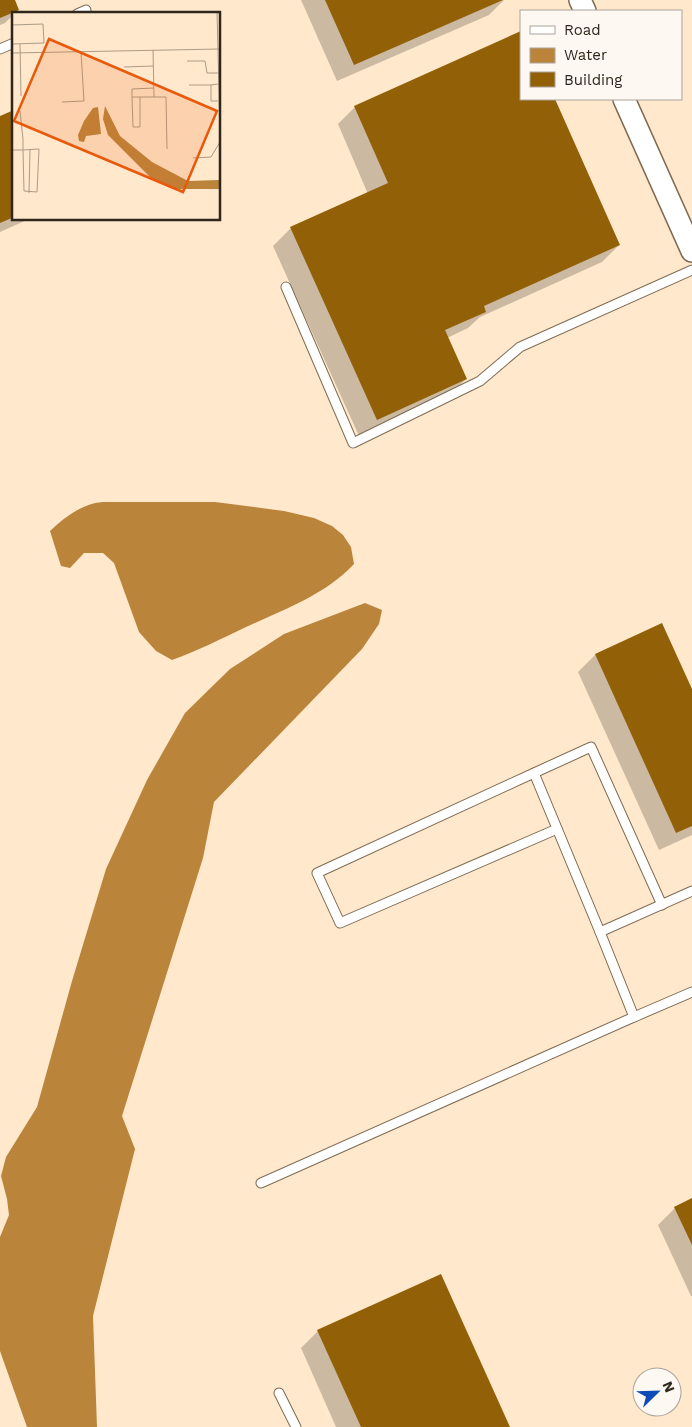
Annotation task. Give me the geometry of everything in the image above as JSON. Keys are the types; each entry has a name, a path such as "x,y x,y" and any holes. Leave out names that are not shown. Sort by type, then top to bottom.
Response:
{"street":[{"path":"624,100 692,251"}],"lane":[{"path":"81,12 86,10"},
{"path":"0,49 12,44"},
{"path":"286,287 353,443 480,381 520,347 692,270"},
{"path":"557,829 340,923 317,873 591,747 662,905"},
{"path":"534,773 634,1017"},
{"path":"600,932 692,891"},
{"path":"261,1183 692,992"},
{"path":"279,1393 296,1427"}],"water":[{"path":"103,502 215,502 284,511 314,518 332,526 343,535 351,547 354,564 330,585 303,601 209,645 172,660 156,651 139,632 114,563 103,553 84,553 70,568 61,566 50,531 81,508"},
{"path":"365,603 382,610 379,624 362,649 214,802 203,858 122,1116 135,1149 93,1316 97,1427 27,1427 0,1351 0,1237 9,1215 1,1176 6,1157 37,1107 106,869 147,780 185,713 230,669 284,634"}],"building":[{"path":"0,0 15,0 19,10 0,18"},
{"path":"325,0 503,0 354,65"},
{"path":"520,31 520,100 555,100 620,245 484,306 486,312 445,330 467,379 377,420 290,227 388,183 354,106"},
{"path":"12,111 12,218 0,223 0,116"},
{"path":"662,623 692,689 692,826 676,833 595,654"},
{"path":"692,1198 692,1245 674,1207"},
{"path":"441,1274 510,1427 361,1427 317,1330"}]}
